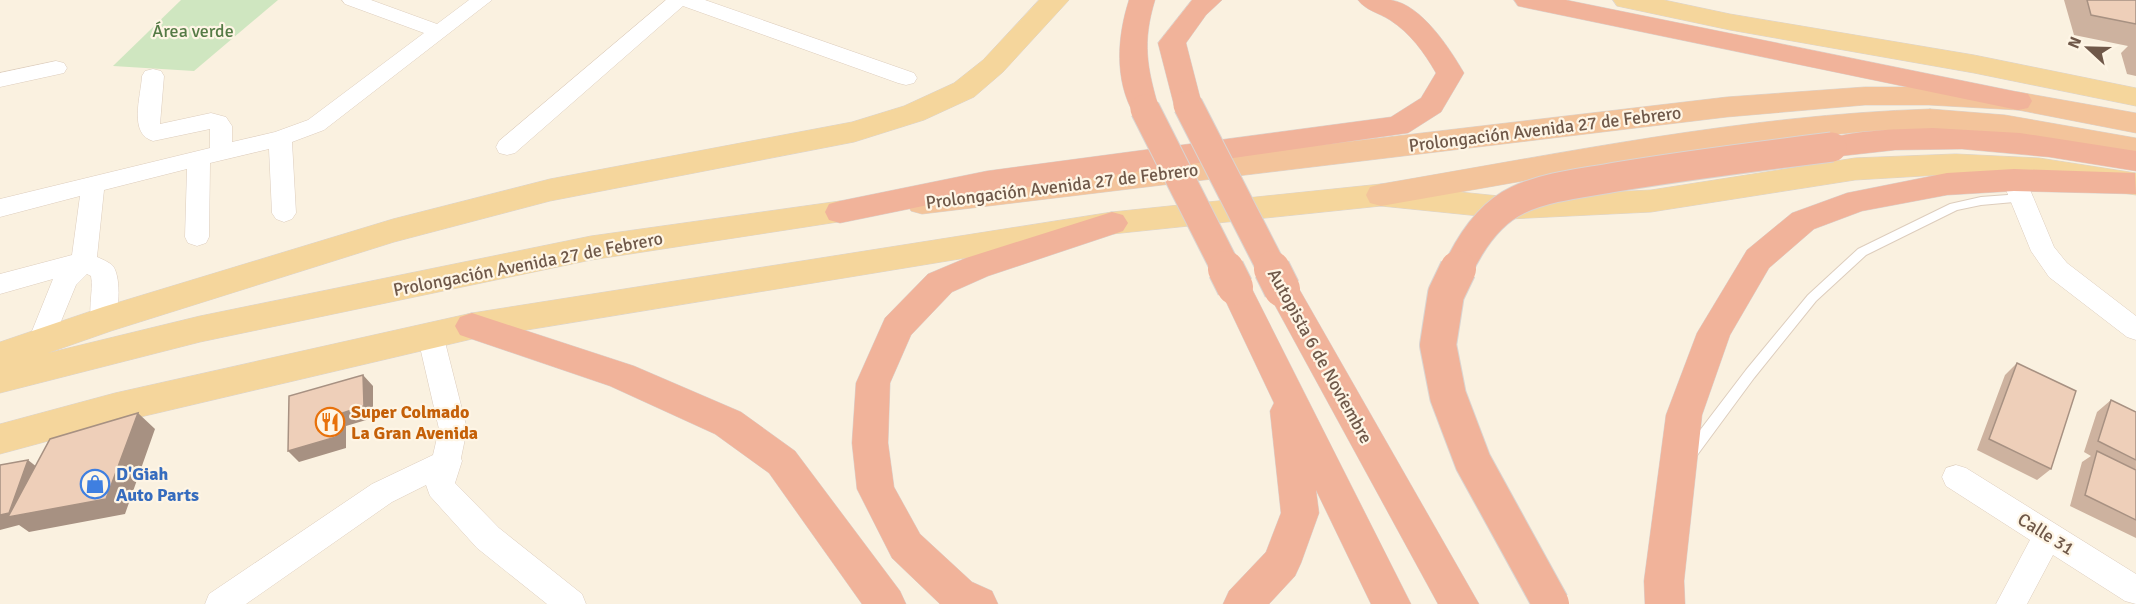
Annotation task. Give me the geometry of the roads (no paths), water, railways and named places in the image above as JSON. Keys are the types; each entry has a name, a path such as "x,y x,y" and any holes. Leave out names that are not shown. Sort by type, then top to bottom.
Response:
{"highway":[{"path":"1142,0 1133,25 1130,54 1145,109 1285,386 1391,604"},
{"name":"Autopista 6 de Noviembre","path":"1209,0 1197,9 1172,43 1188,105 1282,289 1459,604"},
{"path":"840,212 987,182 1398,126 1431,105 1450,73 1435,45 1410,20 1371,0"},
{"path":"1529,0 1730,22"},
{"path":"1529,0 2018,100"},
{"name":"Prolongación Avenida 27 de Febrero","path":"840,212 1727,107 1865,96 2018,100 2136,123"},
{"name":"Prolongación Avenida 27 de Febrero","path":"1381,195 1710,138 1868,121 1930,119 2004,125 2136,148"},
{"path":"1551,604 1473,462 1449,396 1438,345 1446,294 1465,254 1489,221 1518,200 1566,186 1832,147 1905,139 1968,139 2057,148 2136,161"},
{"path":"1665,604 1664,581 1684,415 1714,333 1758,260 1803,222 1858,201 1947,184 2018,189 2136,184"},
{"path":"978,604 958,595 906,546 876,489 870,443 873,383 897,327 940,283 977,267 1112,223"},
{"path":"472,326 622,376 729,423 782,462 838,542 886,604"},
{"path":"1243,604 1281,563 1300,513 1285,386"}],"main road":[{"path":"0,356 103,320 393,231 550,190 854,132 914,113 964,90 993,66 1046,7 1056,0"},
{"path":"1626,0 1730,22 1974,64 2136,97"},
{"name":"Prolongación Avenida 27 de Febrero","path":"0,439 115,408 430,334 1112,223 1381,195 1509,208 1651,201 1855,169 1956,164 2039,169 2136,184"},
{"name":"Prolongación Avenida 27 de Febrero","path":"0,379 200,329 591,248 840,212"}],"street":[{"path":"352,0 440,32"},
{"path":"0,208 280,138 316,125 482,0"},
{"path":"507,147 678,0"},
{"path":"685,0 906,78"},
{"path":"0,80 56,68"},
{"path":"153,76 149,128 153,133 210,121 218,122 221,126 210,155 197,237"},
{"path":"280,138 285,213"},
{"path":"41,340 65,280 84,261 93,186"},
{"path":"2018,189 2043,250 2058,270 2136,330"},
{"path":"0,284 84,261 104,271 106,289 103,320"},
{"path":"430,334 453,429 448,461 440,486 488,538 571,604"},
{"path":"220,604 382,493 448,461"},
{"name":"Calle 31","path":"1956,477 2136,591"},
{"path":"2011,604 2048,535"}],"lane":[{"path":"1676,472 1750,374 1812,298 1863,252 1954,207 2018,189"}],"place":[{"name":"Super Colmado La Gran Avenida","path":"330,422"},
{"name":"D'Giah Auto Parts","path":"95,484"}],"park label":[{"name":"Área verde","path":"193,31"}]}
